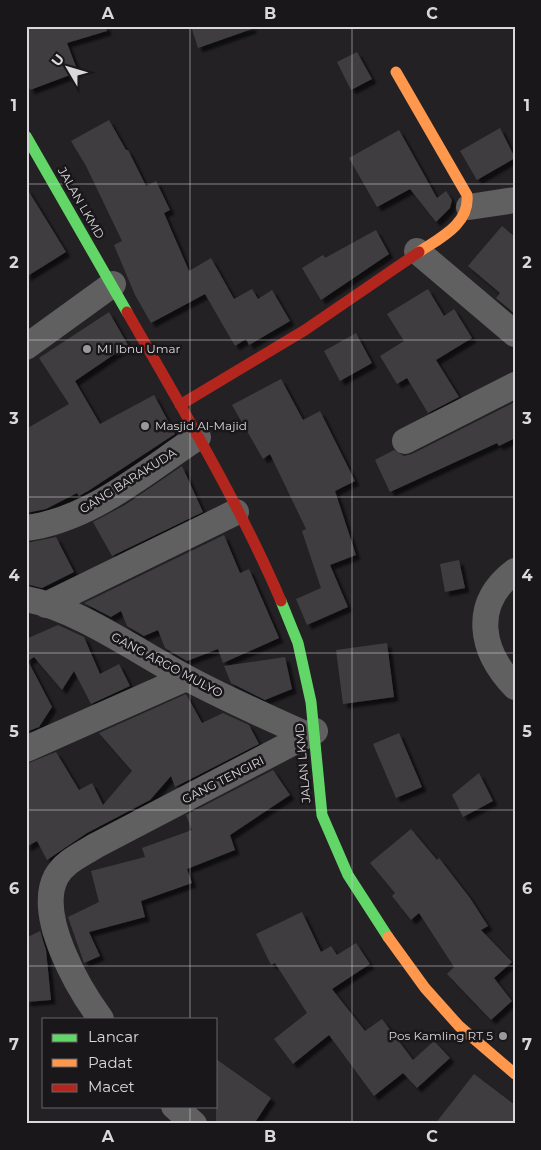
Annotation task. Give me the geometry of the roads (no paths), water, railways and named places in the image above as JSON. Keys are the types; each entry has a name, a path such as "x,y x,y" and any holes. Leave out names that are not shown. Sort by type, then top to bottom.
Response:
{"street":[{"path":"180,405 305,330 417,251 451,230 463,218 469,207 466,195 396,72"},
{"name":"JALAN LKMD","path":"26,136 113,284 198,437 269,574 298,643 311,702 311,733 322,815 348,875 383,930 425,988 459,1026 512,1067"},
{"path":"469,207 515,200"},
{"path":"417,251 515,334"},
{"path":"26,348 113,284"},
{"path":"405,441 515,385"},
{"name":"GANG BARAKUDA","path":"26,528 78,513 102,500 198,437"},
{"path":"36,602 236,512"},
{"path":"515,571 498,586 491,596 487,605 485,628 491,655 498,668 515,687"},
{"name":"GANG ARGO MULYO","path":"36,602 103,630 186,678 311,733"},
{"path":"26,748 186,678"},
{"name":"GANG TENGIRI","path":"100,1018 76,981 64,954 52,911 52,892 57,877 66,865 95,846 311,733"},
{"path":"176,1108 194,1124"}],"place":[{"name":"MI Ibnu Umar","path":"87,349"},
{"name":"Masjid Al-Majid","path":"145,426"},
{"name":"Pos Kamling RT 5","path":"503,1036"}]}
